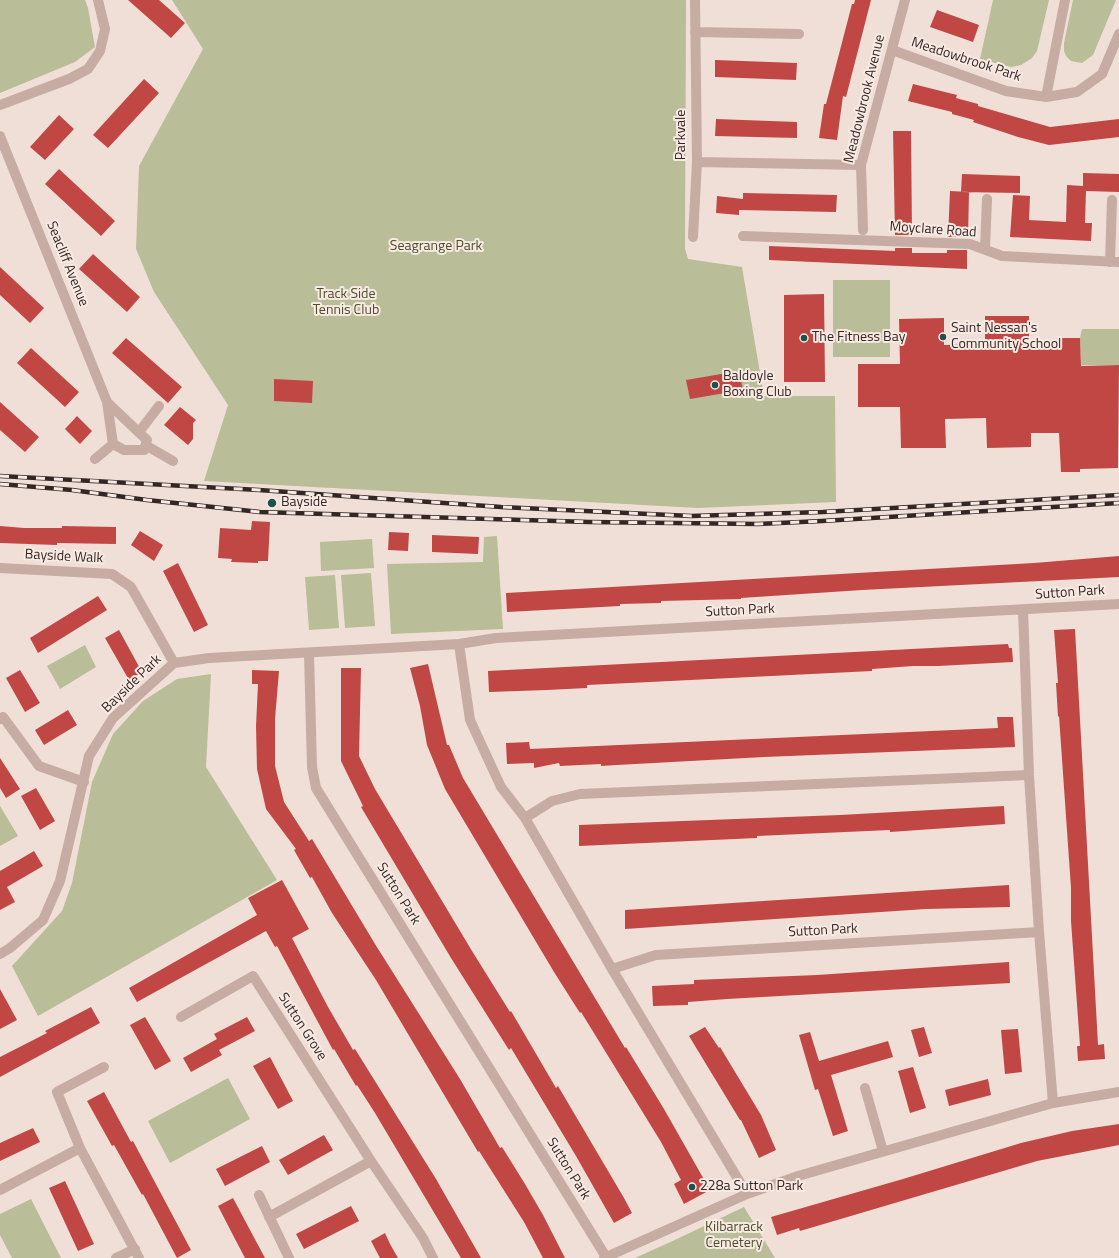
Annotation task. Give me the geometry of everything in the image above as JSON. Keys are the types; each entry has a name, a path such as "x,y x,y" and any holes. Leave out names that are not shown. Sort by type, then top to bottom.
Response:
{"street":[{"path":"0,105 69,79 88,69 100,51 105,29 98,0"},
{"name":"Parkvale","path":"693,237 697,162 696,0"},
{"name":"Meadowbrook Avenue","path":"864,230 861,165 905,0"},
{"path":"1046,97 1065,0"},
{"path":"695,32 799,34"},
{"name":"Meadowbrook Park","path":"892,50 1006,91 1046,97 1077,92 1102,74 1119,34"},
{"name":"Seacliff Avenue","path":"0,136 108,402 113,444"},
{"path":"697,162 861,165"},
{"path":"985,248 987,199"},
{"path":"1112,200 1114,262"},
{"name":"Moyclare Road","path":"743,236 970,244 985,248 1002,256 1114,262"},
{"name":"Seacliff Avenue","path":"108,402 147,440 147,446"},
{"path":"139,432 159,406"},
{"path":"95,459 113,444 124,450 144,450 147,446 173,461"},
{"name":"Bayside Walk","path":"0,568 112,574 131,587 174,663"},
{"name":"Sutton Park","path":"1119,604 496,638 459,644 309,653 312,767 316,788 605,1258 747,1194 798,1176 1053,1103 1119,1092"},
{"name":"Sutton Park","path":"1023,610 1029,775 1039,932 1053,1103"},
{"path":"459,644 470,720 501,787 525,818 612,969 747,1194"},
{"name":"Bayside Park","path":"0,954 10,948 43,920 60,881 89,756 113,718 174,663 209,658 309,653"},
{"path":"0,719 2,717 39,766 84,782"},
{"path":"525,818 552,801 580,794 1029,775"},
{"name":"Sutton Park","path":"612,969 656,955 1039,932"},
{"name":"Sutton Grove","path":"182,1017 253,976 422,1238 432,1258"},
{"path":"104,1066 57,1092 80,1148 137,1254 116,1258"},
{"path":"865,1088 884,1151"},
{"path":"0,1190 80,1148"},
{"path":"269,1217 371,1161"},
{"path":"259,1195 289,1258"}],"green space":[{"path":"0,0 85,0 88,8 95,47 75,62 0,93"},
{"name":"Seagrange Park","path":"172,0 686,0 685,249 688,259 742,267 764,396 835,396 836,502 698,508 204,481 228,405 154,292 136,249 139,166 203,49"},
{"path":"993,0 1049,0 1037,51 1032,58 1021,65 1011,67 980,59"},
{"path":"1073,0 1116,0 1093,55 1082,63 1071,61 1066,56 1064,51 1064,43"},
{"path":"833,280 890,280 890,357 833,357"},
{"path":"1082,329 1119,329 1119,365 1081,365 1080,338"},
{"path":"497,536 503,629 391,634 387,564 483,562 484,537"},
{"path":"372,539 374,568 321,571 320,542"},
{"path":"371,573 375,626 345,628 341,575"},
{"path":"335,575 339,628 309,630 305,577"},
{"path":"85,645 96,667 60,689 47,666"},
{"path":"211,674 206,767 277,880 38,1016 12,966 62,911 72,883 92,782 113,734 143,701 177,679"},
{"path":"0,806 18,836 0,846"},
{"path":"228,1078 250,1119 170,1163 148,1121"},
{"path":"31,1199 61,1258 12,1258 0,1235 0,1214"},
{"name":"Kilbarrack Cemetery","path":"744,1207 775,1258 635,1258 677,1239"}],"building":[{"path":"128,0 159,0 185,23 171,38"},
{"path":"855,0 871,0 846,97 843,96 837,140 819,138 824,104 826,104 852,4 854,4"},
{"path":"937,10 979,25 973,42 930,27"},
{"path":"715,60 797,63 796,80 715,77"},
{"path":"144,79 159,93 108,148 93,135"},
{"path":"913,84 957,95 956,98 978,104 978,106 1050,127 1119,119 1119,137 1049,145 1018,137 973,122 974,120 952,114 952,112 908,101"},
{"path":"59,115 74,129 45,160 30,147"},
{"path":"716,119 797,122 797,138 715,136"},
{"path":"893,131 911,131 912,235 895,235"},
{"path":"59,169 115,221 101,236 45,184"},
{"path":"1083,173 1119,174 1119,192 1086,191 1085,223 1092,223 1091,241 1010,237 1013,195 1030,196 1029,220 1066,222 1067,185 1083,186"},
{"path":"962,174 1020,176 1020,193 961,192"},
{"path":"950,191 969,192 968,237 948,237"},
{"path":"743,193 837,195 836,212 739,210 739,215 716,213 717,196 743,199"},
{"path":"769,246 895,251 895,248 912,248 912,253 947,253 947,250 967,250 967,269 769,260"},
{"path":"93,254 140,297 127,312 79,269"},
{"path":"0,267 44,308 30,323 0,295"},
{"name":"The Fitness Bay","path":"824,294 825,382 784,382 784,295"},
{"path":"985,316 1029,316 1029,345 1057,345 1057,338 1080,338 1081,366 1119,365 1118,468 1080,469 1080,472 1061,472 1059,433 1031,433 1031,447 987,448 986,418 945,419 946,448 901,448 900,407 858,407 858,364 900,364 899,319 944,318 944,345 985,344"},
{"path":"126,338 182,387 168,403 112,353"},
{"path":"31,348 79,392 65,407 17,363"},
{"name":"Baldoyle Boxing Club","path":"739,371 743,390 690,399 686,380"},
{"path":"274,379 313,381 312,403 274,401"},
{"path":"0,402 39,437 25,452 0,430"},
{"path":"180,407 196,420 193,423 193,439 188,445 164,425"},
{"path":"77,416 92,431 80,444 65,429"},
{"path":"252,521 270,522 268,561 258,561 258,563 231,562 232,559 218,558 220,528 251,530"},
{"path":"0,526 24,528 62,528 62,526 116,527 116,544 57,543 57,545 0,543"},
{"path":"140,531 163,545 154,561 131,545"},
{"path":"389,532 409,533 408,551 388,550"},
{"path":"432,535 479,537 478,554 432,552"},
{"path":"1119,556 1119,577 862,590 741,599 661,601 661,603 620,604 620,606 507,612 506,593 1034,563"},
{"path":"178,563 208,625 194,632 163,571"},
{"path":"98,596 107,610 38,653 30,638"},
{"path":"1075,629 1098,1045 1104,1044 1105,1059 1078,1061 1077,1046 1080,1046 1071,921 1071,888 1059,716 1058,717 1056,683 1058,683 1054,630"},
{"path":"119,630 142,672 129,680 105,638"},
{"path":"1008,644 1009,648 1012,648 1013,662 913,666 872,669 872,671 587,685 587,688 489,692 488,671"},
{"path":"428,664 447,745 449,745 463,778 625,1048 626,1047 664,1109 710,1190 684,1204 674,1184 681,1180 661,1142 581,1012 580,1013 554,972 445,789 427,745 420,706 410,668"},
{"path":"341,668 361,668 359,756 375,789 472,951 510,1012 511,1011 556,1088 558,1086 624,1198 632,1213 614,1223 576,1156 511,1048 509,1050 451,958 361,807 363,806 341,761"},
{"path":"20,670 40,703 25,712 6,678"},
{"path":"252,670 279,671 275,719 275,766 284,802 309,841 312,839 375,944 460,1079 500,1148 502,1147 525,1184 565,1258 543,1258 524,1222 479,1151 478,1152 376,980 332,913 312,877 310,878 294,850 296,849 266,809 257,769 256,726 258,684 252,684"},
{"path":"68,710 77,725 44,745 35,730"},
{"path":"997,717 1013,717 1015,747 764,757 601,766 601,764 560,766 559,763 534,768 534,763 507,764 506,743 529,742 530,749 998,728"},
{"path":"0,758 20,789 6,798 0,788"},
{"path":"36,788 55,821 40,830 21,796"},
{"path":"1004,806 1005,824 890,832 890,830 579,846 579,825 840,815"},
{"path":"34,851 43,866 7,887 15,902 0,910 0,871"},
{"path":"282,880 309,929 292,938 328,1007 353,1050 355,1049 436,1179 481,1258 461,1258 375,1113 357,1085 356,1086 334,1049 333,1050 277,946 275,947 266,931 137,1002 129,988 257,915 248,898"},
{"path":"1009,885 1010,907 926,909 625,929 625,910"},
{"path":"1009,962 1010,983 727,999 688,1002 688,1005 653,1006 652,986 694,984 694,980 817,975"},
{"path":"0,989 17,1020 0,1029"},
{"path":"91,1007 100,1023 0,1077 0,1057 47,1033 45,1031"},
{"path":"145,1017 171,1061 155,1070 130,1025"},
{"path":"247,1017 255,1031 219,1050 222,1055 191,1072 183,1058 217,1039 214,1034"},
{"path":"705,1027 719,1048 720,1047 761,1115 776,1150 759,1158 741,1120 689,1036"},
{"path":"924,1027 932,1053 919,1057 911,1030"},
{"path":"1018,1029 1022,1072 1005,1074 1001,1030"},
{"path":"810,1032 819,1061 888,1041 893,1057 831,1075 848,1131 833,1136 818,1089 815,1090 799,1035"},
{"path":"270,1057 293,1101 278,1109 253,1066"},
{"path":"913,1067 926,1108 910,1113 898,1071"},
{"path":"988,1079 991,1095 949,1106 945,1090"},
{"path":"104,1092 131,1142 133,1141 191,1250 177,1258 143,1194 142,1195 114,1145 112,1146 87,1101"},
{"path":"1119,1124 1119,1145 1037,1161 800,1231 799,1228 777,1235 771,1217 1021,1143 1072,1131"},
{"path":"33,1128 40,1142 0,1161 0,1143"},
{"path":"324,1135 333,1150 288,1175 279,1160"},
{"path":"262,1146 270,1162 225,1186 216,1169"},
{"path":"65,1181 94,1244 78,1251 49,1188"},
{"path":"233,1198 265,1258 245,1258 218,1206"},
{"path":"351,1206 359,1221 304,1249 296,1234"},
{"path":"385,1233 398,1258 380,1258 371,1241"}],"railway":[{"path":"0,476 259,490 501,507 691,516 823,512 1119,495"},
{"path":"0,484 72,490 147,500 260,512 589,522 758,524 1119,503"}],"place":[{"name":"Saint Nessan's Community School","path":"943,337"},
{"name":"The Fitness Bay","path":"804,338"},
{"name":"Baldoyle Boxing Club","path":"715,385"},
{"name":"Bayside","path":"272,503"},
{"name":"228a Sutton Park","path":"692,1187"}],"park label":[{"name":"Track Side Tennis Club","path":"346,304"}]}
